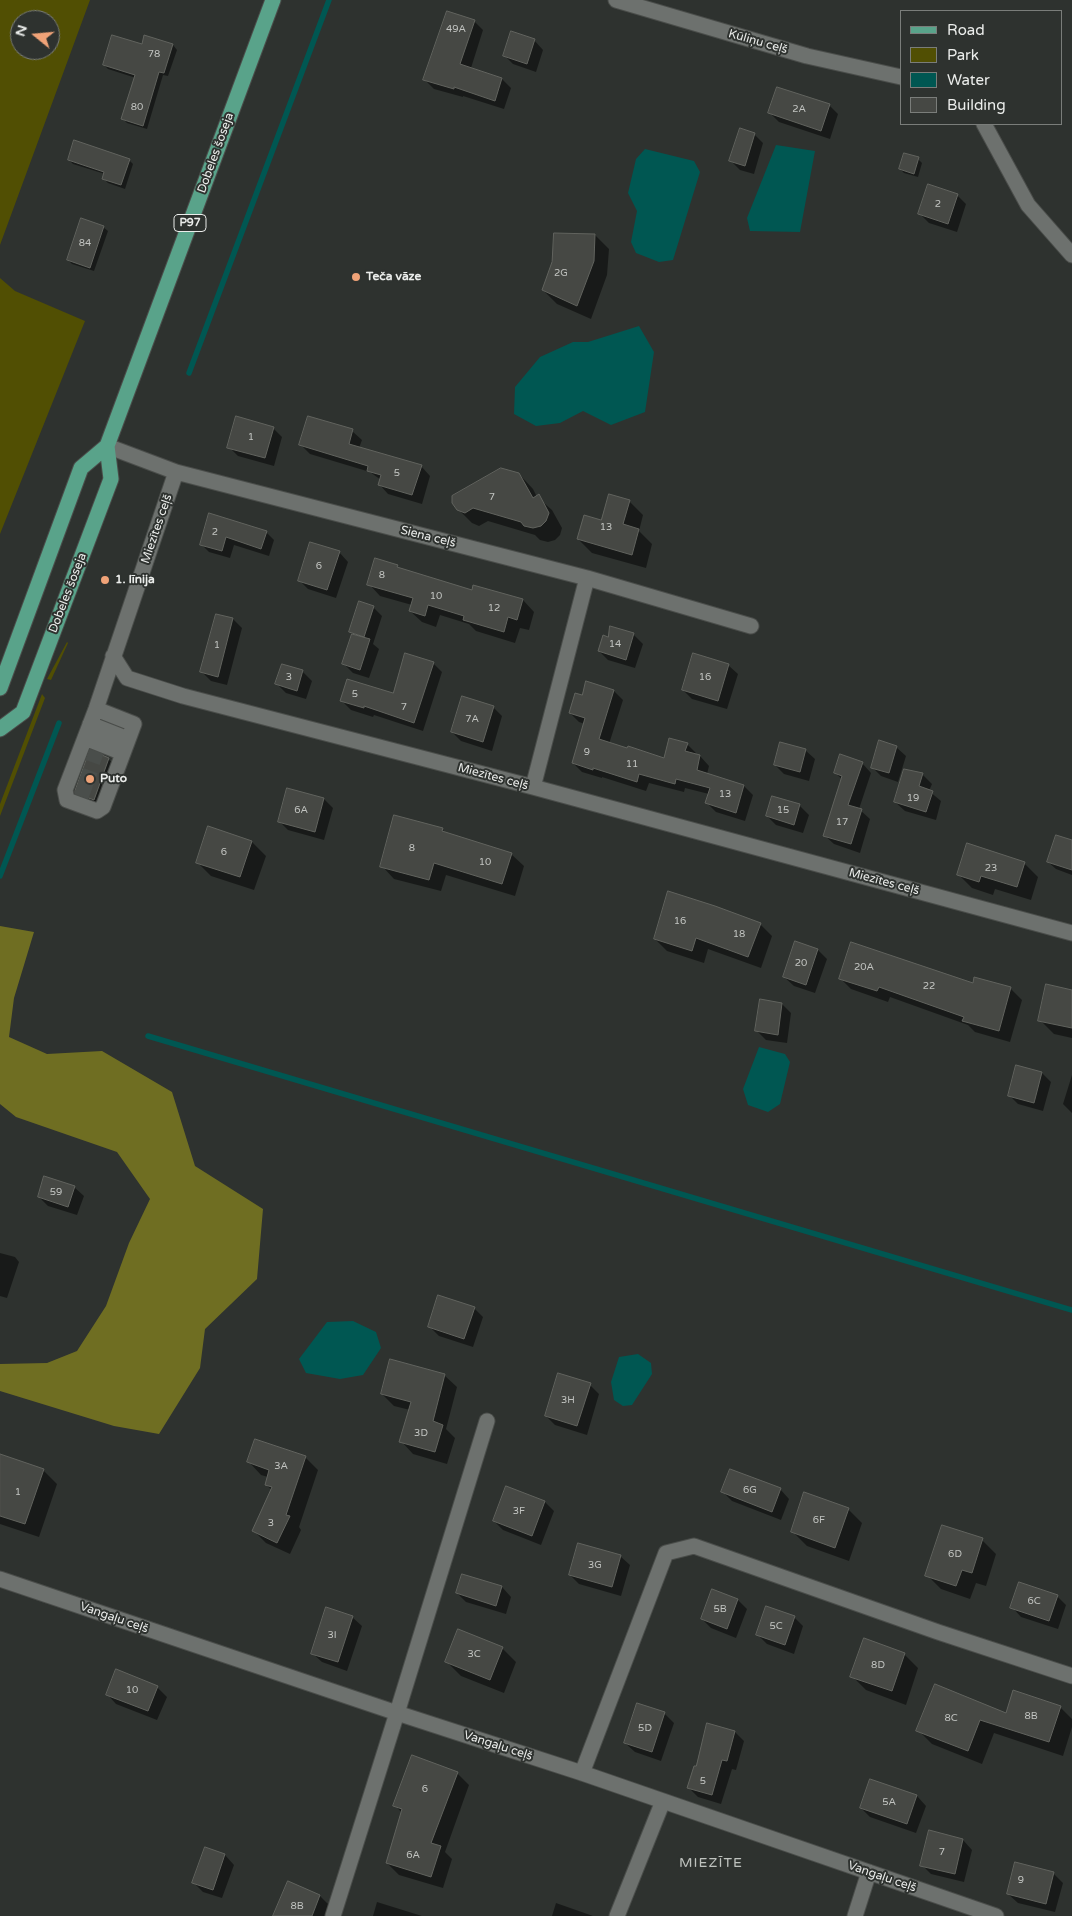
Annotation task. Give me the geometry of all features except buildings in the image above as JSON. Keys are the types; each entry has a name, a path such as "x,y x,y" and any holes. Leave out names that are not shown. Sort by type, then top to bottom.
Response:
{"main road":[{"name":"Dobeles šoseja","path":"0,729 23,712 111,479 107,446 273,0"},
{"name":"Dobeles šoseja","path":"0,688 81,468 107,446"}],"street":[{"name":"Kūliņu ceļš","path":"616,0 807,56 900,77"},
{"path":"985,125 1028,205 1072,255"},
{"name":"Siena ceļš","path":"107,446 176,472 587,578 751,626"},
{"name":"Miezītes ceļš","path":"176,472 113,656 127,678 183,696 533,787 1072,934"},
{"path":"533,787 587,578"},
{"path":"96,709 134,724 103,791 104,807 97,811 67,800 65,790 74,780 96,709 113,656"},
{"path":"86,741 120,754"},
{"path":"333,1916 398,1713 487,1421"},
{"path":"582,1773 666,1553 694,1546 938,1632 1072,1676"},
{"name":"Vangaļu ceļš","path":"0,1579 582,1773 996,1916"},
{"path":"617,1916 663,1801"},
{"path":"855,1916 869,1872"}],"green space":[{"path":"0,0 90,0 0,245"},
{"path":"0,278 15,291 85,321 0,534"},
{"path":"67,642 51,680 47,679"},
{"path":"42,694 45,698 0,816 0,804"}],"shaded area":[{"path":"0,926 34,932 14,998 9,1037 47,1054 102,1051 172,1092 195,1166 263,1209 257,1279 205,1329 200,1368 159,1434 114,1426 0,1391 0,1364 47,1363 77,1351 106,1306 129,1243 150,1199 117,1152 16,1117 0,1104"}],"water":[{"path":"776,145 815,151 800,232 750,231 747,218"},
{"path":"645,149 694,161 700,172 673,260 659,262 636,253 631,242 637,211 628,193 636,159"},
{"path":"639,326 654,352 645,412 611,425 583,411 560,423 536,426 514,414 515,387 540,357 573,342 588,342"},
{"path":"759,1047 785,1054 790,1062 780,1104 768,1112 748,1105 743,1089"},
{"path":"353,1321 376,1332 381,1348 363,1375 340,1379 306,1373 299,1359 327,1322"},
{"path":"638,1354 651,1363 652,1374 632,1405 623,1406 614,1400 611,1382 619,1357"}],"waterway":[{"path":"189,373 329,0"},
{"path":"0,876 59,723"},
{"path":"148,1036 1072,1310"}],"tunnel":[{"path":"88,753 108,760"},
{"path":"81,775 100,782"},
{"path":"76,789 95,796"}],"place":[{"name":"Teča vāze","path":"356,277"},
{"name":"1. līnija","path":"105,580"},
{"name":"Puto","path":"90,779"}],"district":[{"name":"MIEZĪTE","path":"711,1863"}]}
